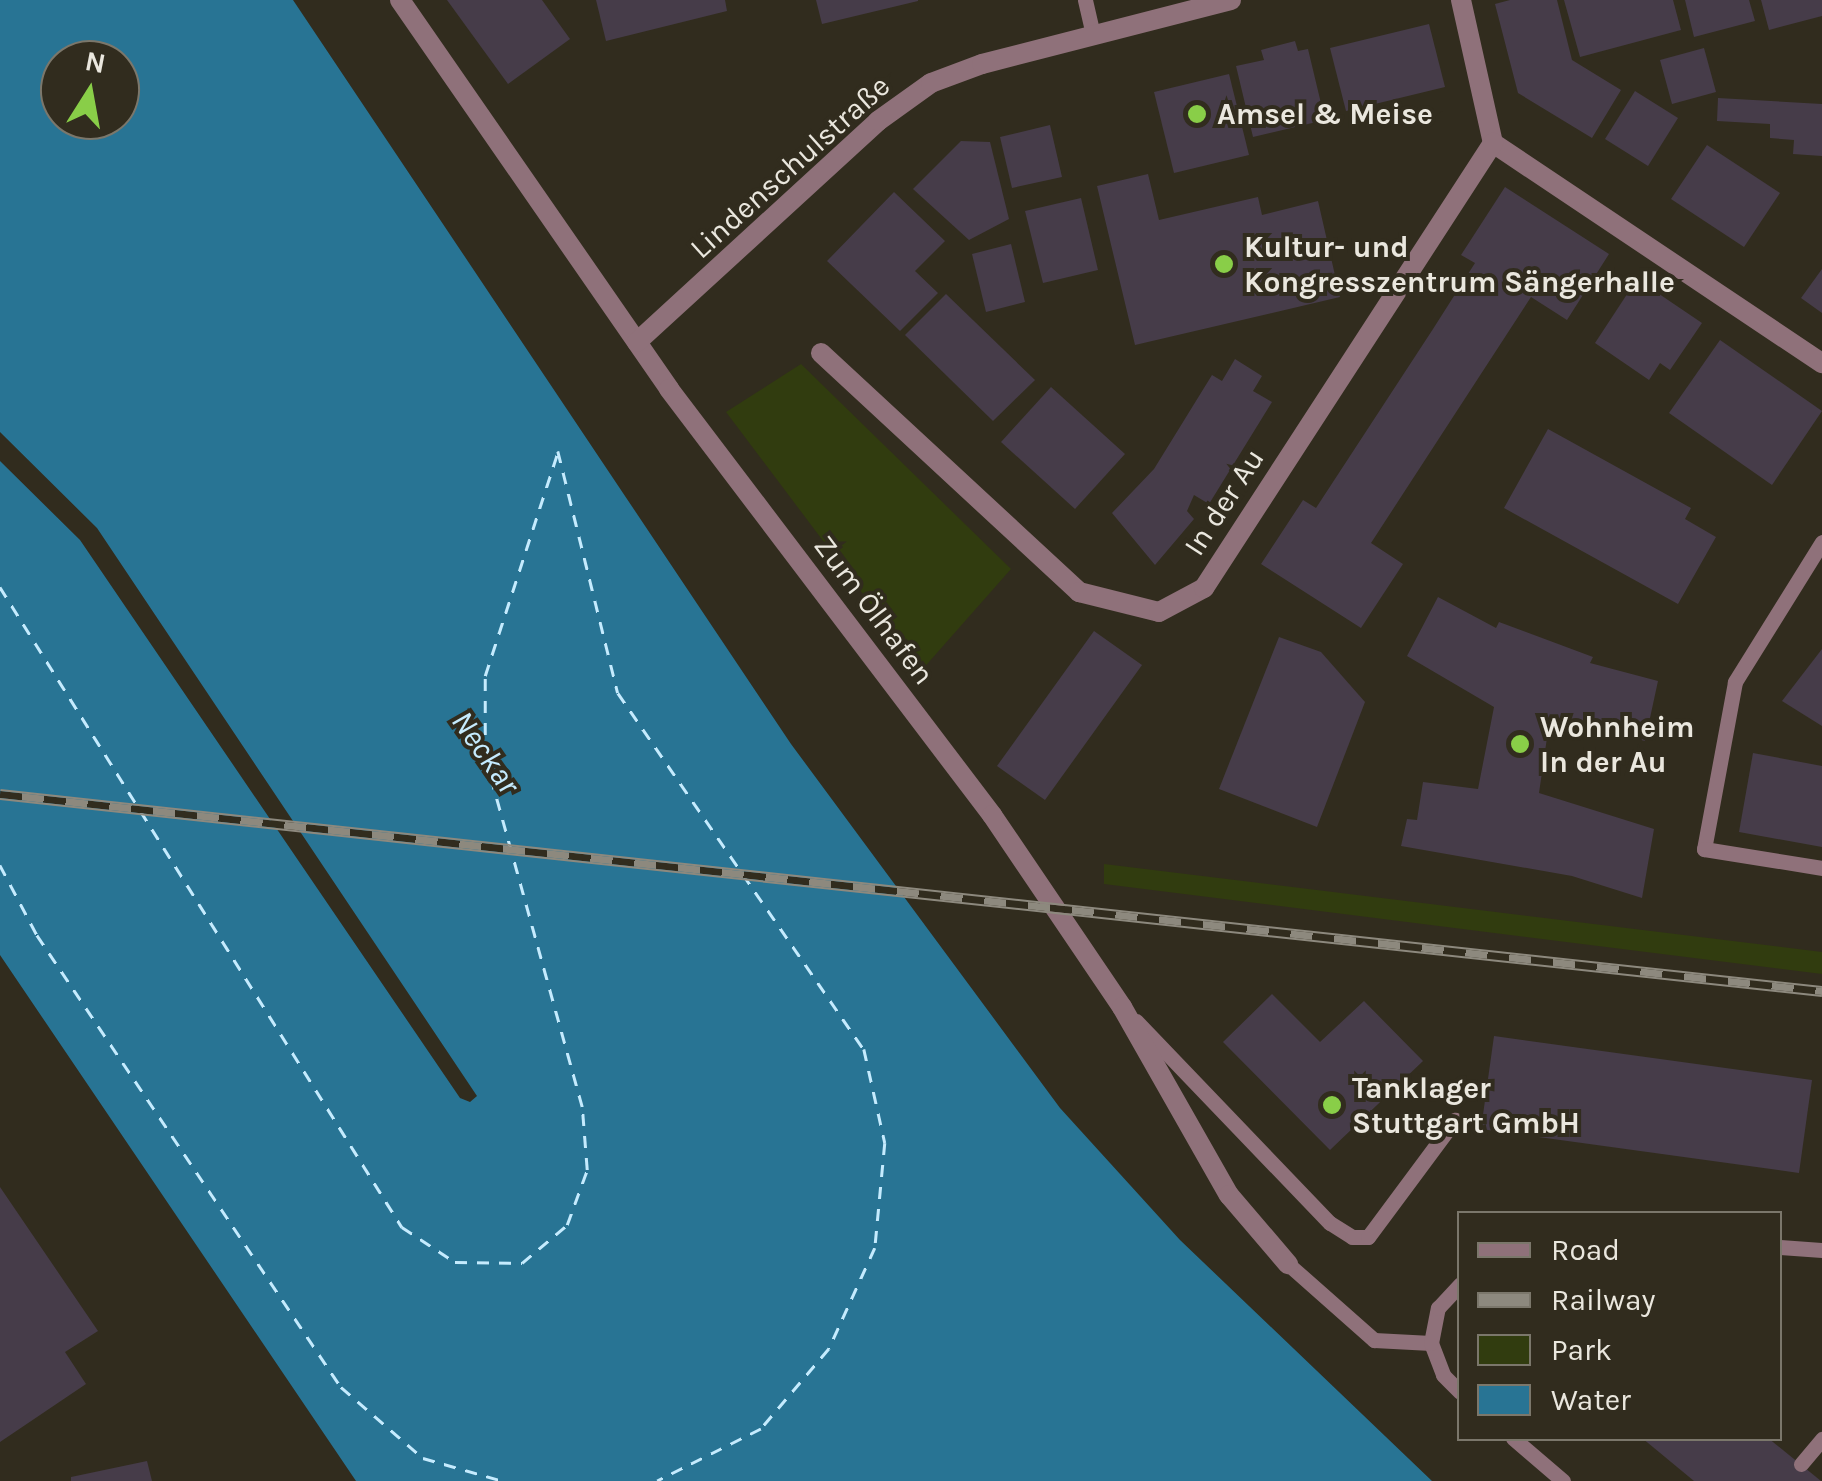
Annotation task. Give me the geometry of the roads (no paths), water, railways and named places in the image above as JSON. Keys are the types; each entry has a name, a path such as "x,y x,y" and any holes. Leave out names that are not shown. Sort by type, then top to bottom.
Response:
{"street":[{"name":"Zum Ölhafen","path":"400,0 637,342 992,815 1122,1007 1229,1195 1288,1264"},
{"name":"Lindenschulstraße","path":"637,342 878,121 931,84 1093,35 1230,0"},
{"path":"1461,0 1493,143 1822,363"},
{"name":"In der Au","path":"822,352 1079,592 1159,612 1204,588 1493,143"}],"lane":[{"path":"1085,0 1093,35"},
{"path":"1819,550 1735,682 1704,849 1822,868"},
{"path":"1122,1007 1330,1223 1352,1238 1368,1237 1455,1120"},
{"path":"1782,1247 1822,1250"},
{"path":"1288,1264 1374,1340 1430,1342"},
{"path":"1457,1287 1438,1308 1430,1342 1457,1387"},
{"path":"1801,1464 1822,1438"},
{"path":"1516,1441 1563,1481"}],"water":[{"name":"Neckar","path":"0,0 293,0 791,744 1060,1108 1180,1240 1432,1481 356,1481 0,955 0,461 80,540 460,1098 470,1102 477,1096 97,528 0,432"}],"railway":[{"path":"0,794 1822,991"}],"place":[{"name":"Amsel & Meise","path":"1197,114"},
{"name":"Kultur- und Kongresszentrum Sängerhalle","path":"1224,264"},
{"name":"Wohnheim In der Au","path":"1520,744"},
{"name":"Tanklager Stuttgart GmbH","path":"1332,1105"}]}
